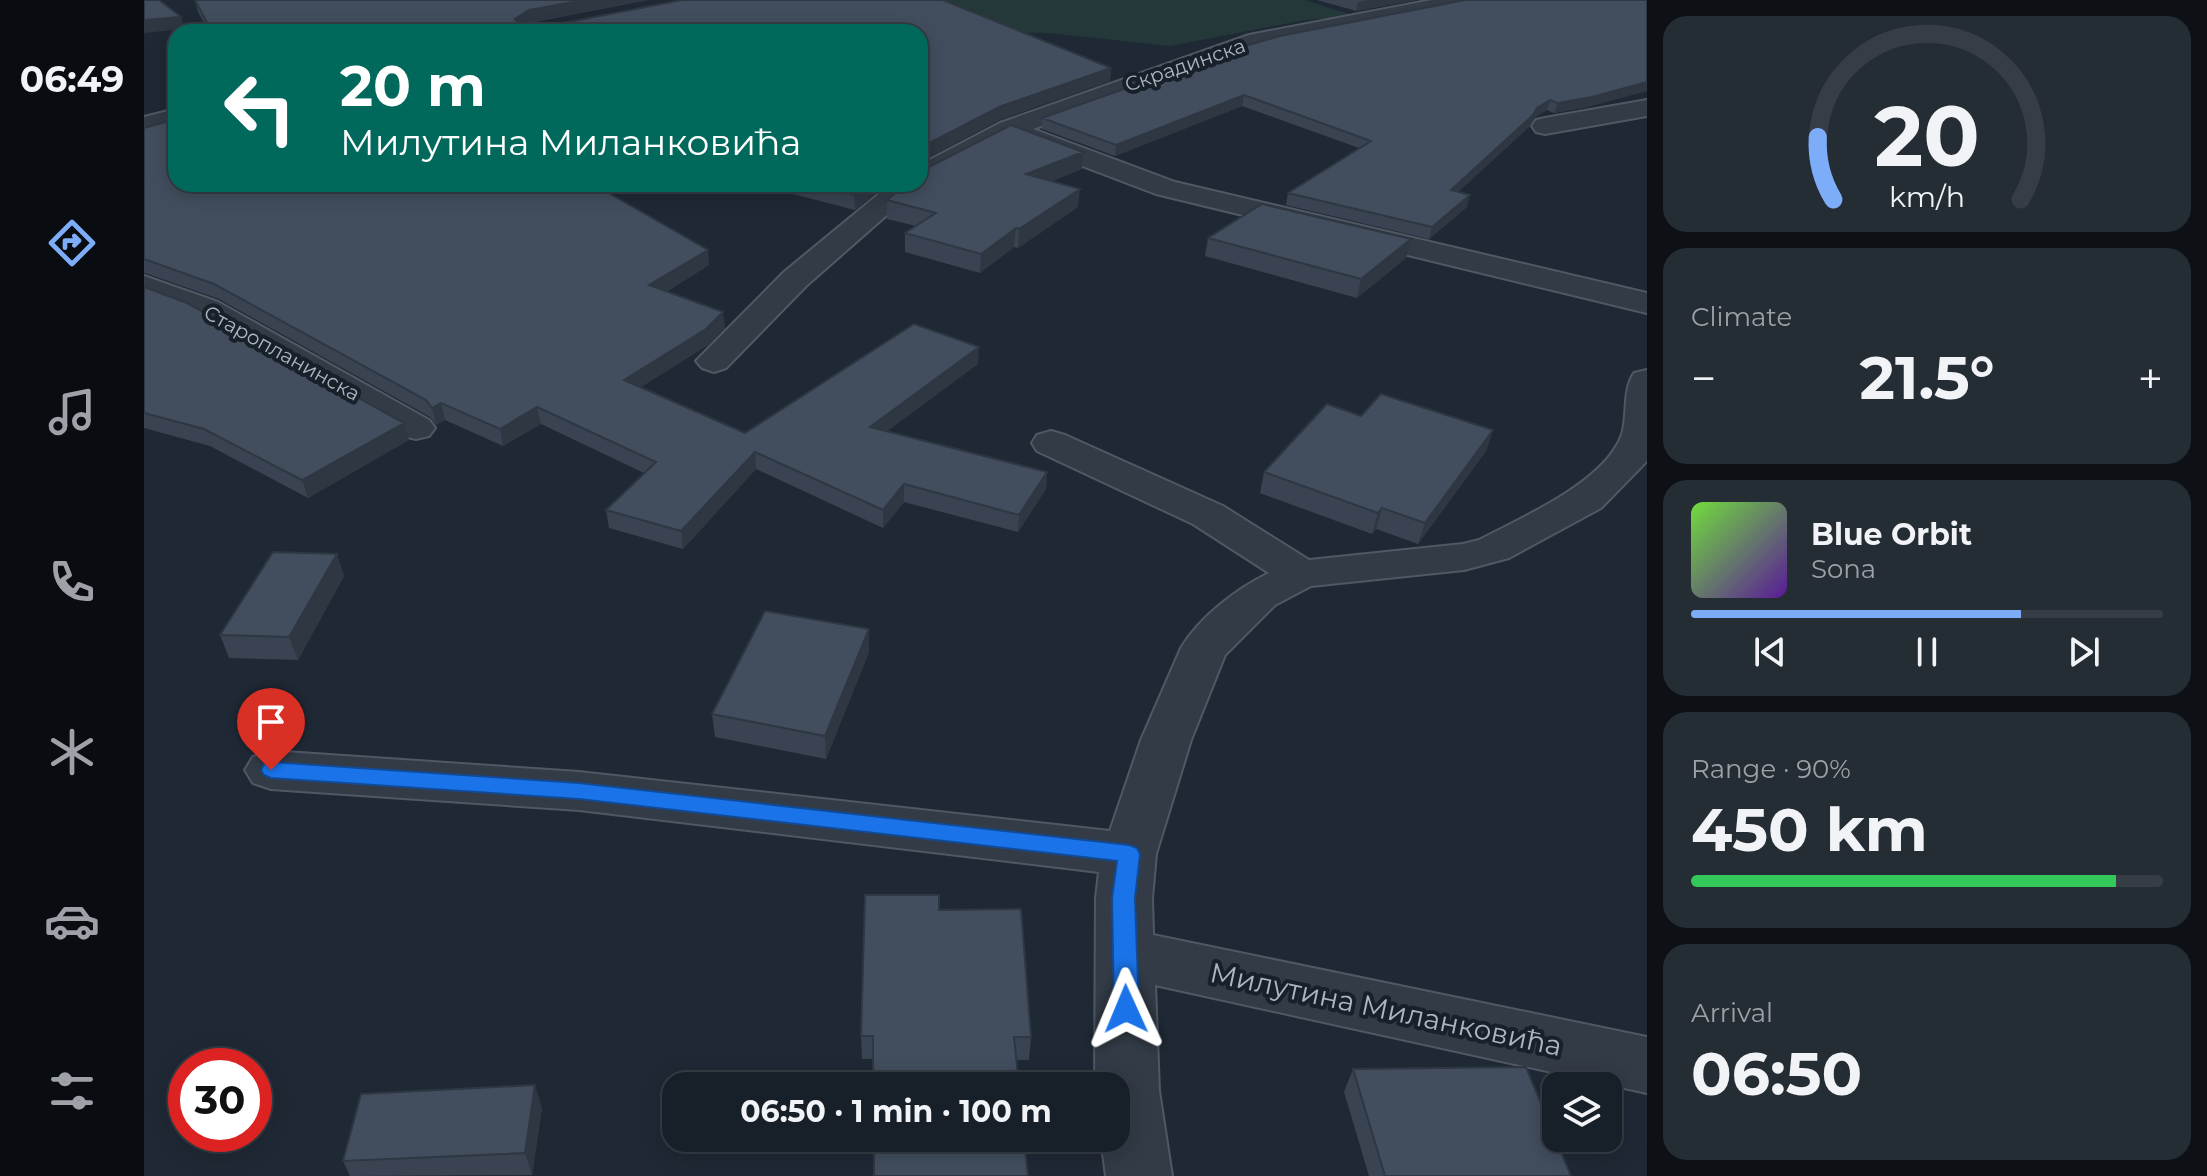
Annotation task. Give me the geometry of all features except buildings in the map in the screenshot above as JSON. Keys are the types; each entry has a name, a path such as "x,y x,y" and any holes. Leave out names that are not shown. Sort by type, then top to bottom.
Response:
{"street":[{"name":"Скрадинска","path":"928,170 1009,129 1257,40 1465,0"},
{"path":"1545,126 1647,108"},
{"path":"1009,129 1166,188 1647,303"},
{"name":"Скрадинска","path":"714,361 795,279 864,223 895,192"},
{"name":"Старопланинска","path":"144,286 206,309 416,428"},
{"path":"1139,1176 1127,1091 1124,898 1129,854 1166,740 1204,648 1259,595 1301,574 1464,557 1494,549 1587,499 1634,452 1643,430 1647,381"},
{"path":"1051,443 1208,515 1301,574"},
{"path":"271,770 579,791 1129,854"},
{"name":"Милутина Миланковића","path":"1126,954 1647,1065"}],"green space":[{"path":"918,0 1305,0 1355,16 1305,20 1170,46 1049,33 928,32 928,24 920,24"}],"route":[{"path":"271,770 579,791 1129,854 1124,898 1126,1009"}]}
